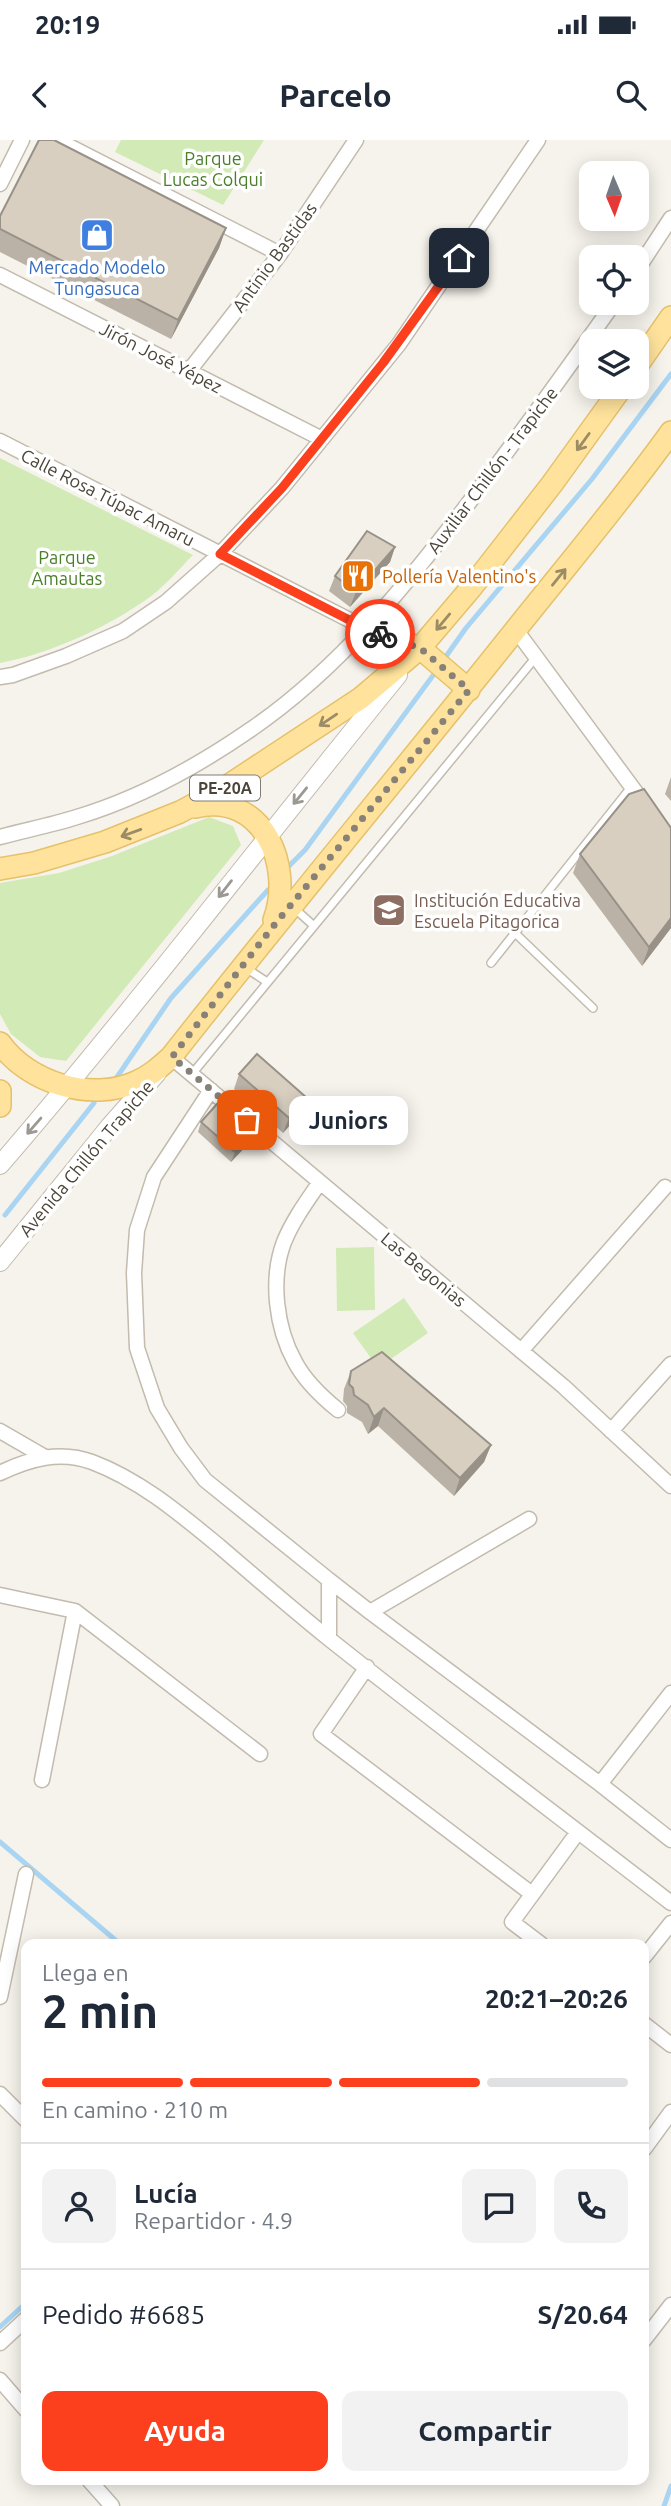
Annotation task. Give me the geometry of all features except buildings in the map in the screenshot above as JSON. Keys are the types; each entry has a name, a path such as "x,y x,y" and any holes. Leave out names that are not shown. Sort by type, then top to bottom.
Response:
{"main road":[{"path":"649,349 671,317"},
{"name":"PE-20A","path":"0,869 82,850 142,829 180,812 223,789 361,698 420,648 471,588 552,484 613,399"},
{"name":"Avenida Chillón Trapiche","path":"172,1057 271,929 469,690 621,500 671,432"},
{"path":"365,628 420,648 469,690"},
{"path":"180,812 199,806 218,806 237,811 254,821 268,835 278,863 281,891 271,929"},
{"path":"0,1042 18,1063 32,1073 68,1086 90,1090 124,1086 154,1072 172,1057"},
{"path":"0,1091 0,1106"}],"street":[{"path":"0,184 22,140"},
{"path":"57,140 280,254"},
{"name":"Antinio Bastidas","path":"189,371 280,254 356,140"},
{"path":"0,677 66,656 123,631 166,602 220,554 282,488 398,344 538,140"},
{"path":"649,252 671,218"},
{"name":"Jirón José Yépez","path":"0,275 322,439"},
{"name":"Auxiliar Chillón - Trapiche","path":"0,836 78,816 125,799 212,754 284,705 365,628 435,547 605,315"},
{"name":"Calle Rosa Túpac Amaru","path":"0,442 365,628"},
{"path":"516,630 656,819"},
{"name":"PE-20A","path":"68,1086 420,648"},
{"name":"Las Begonias","path":"172,1057 521,1351 671,1486"},
{"name":"Avenida Chillón Trapiche","path":"0,1262 110,1126 172,1057"},
{"path":"0,1165 68,1086"},
{"path":"211,1090 154,1177 137,1230 134,1273 137,1348 157,1408 181,1448 205,1480 329,1580 671,1840"},
{"path":"320,1182 284,1243 278,1270 277,1301 285,1339 296,1364 320,1395 338,1410"},
{"path":"521,1351 665,1187"},
{"path":"611,1431 671,1364"},
{"path":"0,1431 45,1457"},
{"path":"0,1473 23,1462 45,1457 90,1461 128,1479 169,1505 329,1638 671,1903"},
{"path":"370,1612 529,1519"},
{"path":"329,1580 329,1638"},
{"path":"0,1595 75,1611 260,1754"},
{"path":"42,1780 75,1611"},
{"path":"367,1667 321,1734 532,1894"},
{"path":"600,1784 671,1693"},
{"path":"534,1939 512,1922 579,1832"},
{"path":"0,1997 26,1874"},
{"path":"649,1950 671,1923"},
{"path":"649,2028 671,2045"},
{"path":"0,2094 21,2115"},
{"path":"649,2142 671,2112"},
{"path":"649,2334 671,2305"},
{"path":"0,2343 21,2324"},
{"path":"0,2380 21,2404"},
{"path":"93,2485 112,2506"}],"lane":[{"path":"192,1074 536,657"},
{"path":"491,963 633,786"},
{"path":"291,905 314,926"},
{"path":"515,933 593,1008"},
{"path":"243,965 267,982"}],"green space":[{"name":"Parque Lucas Colqui","path":"121,140 264,140 223,205 115,152"},
{"name":"Parque Amautas","path":"0,458 193,555 156,593 116,619 58,646 0,663"},
{"path":"209,817 233,826 241,845 66,1061 40,1057 11,1034 0,1014 0,883 59,873 112,856"},
{"path":"374,1247 375,1310 337,1311 336,1248"},
{"path":"404,1298 428,1333 378,1368 353,1333"}],"waterway":[{"path":"442,662 466,628 592,479 671,374"},
{"path":"289,866 305,850 437,670"},
{"path":"117,1077 171,998 268,890"},
{"path":"5,1215 94,1103"},
{"path":"0,1842 114,1939"},
{"path":"0,2327 21,2308"},
{"path":"664,2506 671,2486"}],"way so far":[{"path":"247,1120 172,1057 271,929 469,690 420,648 380,634"}],"place":[{"name":"Mercado Modelo Tungasuca","path":"97,235"},
{"name":"Pollería Valentino's","path":"358,576"},
{"name":"Institución Educativa Escuela Pitagorica","path":"389,910"},
{"name":"Juniors","path":"247,1120"}],"route":[{"path":"380,634 220,554 282,488 383,363 459,258"}]}
